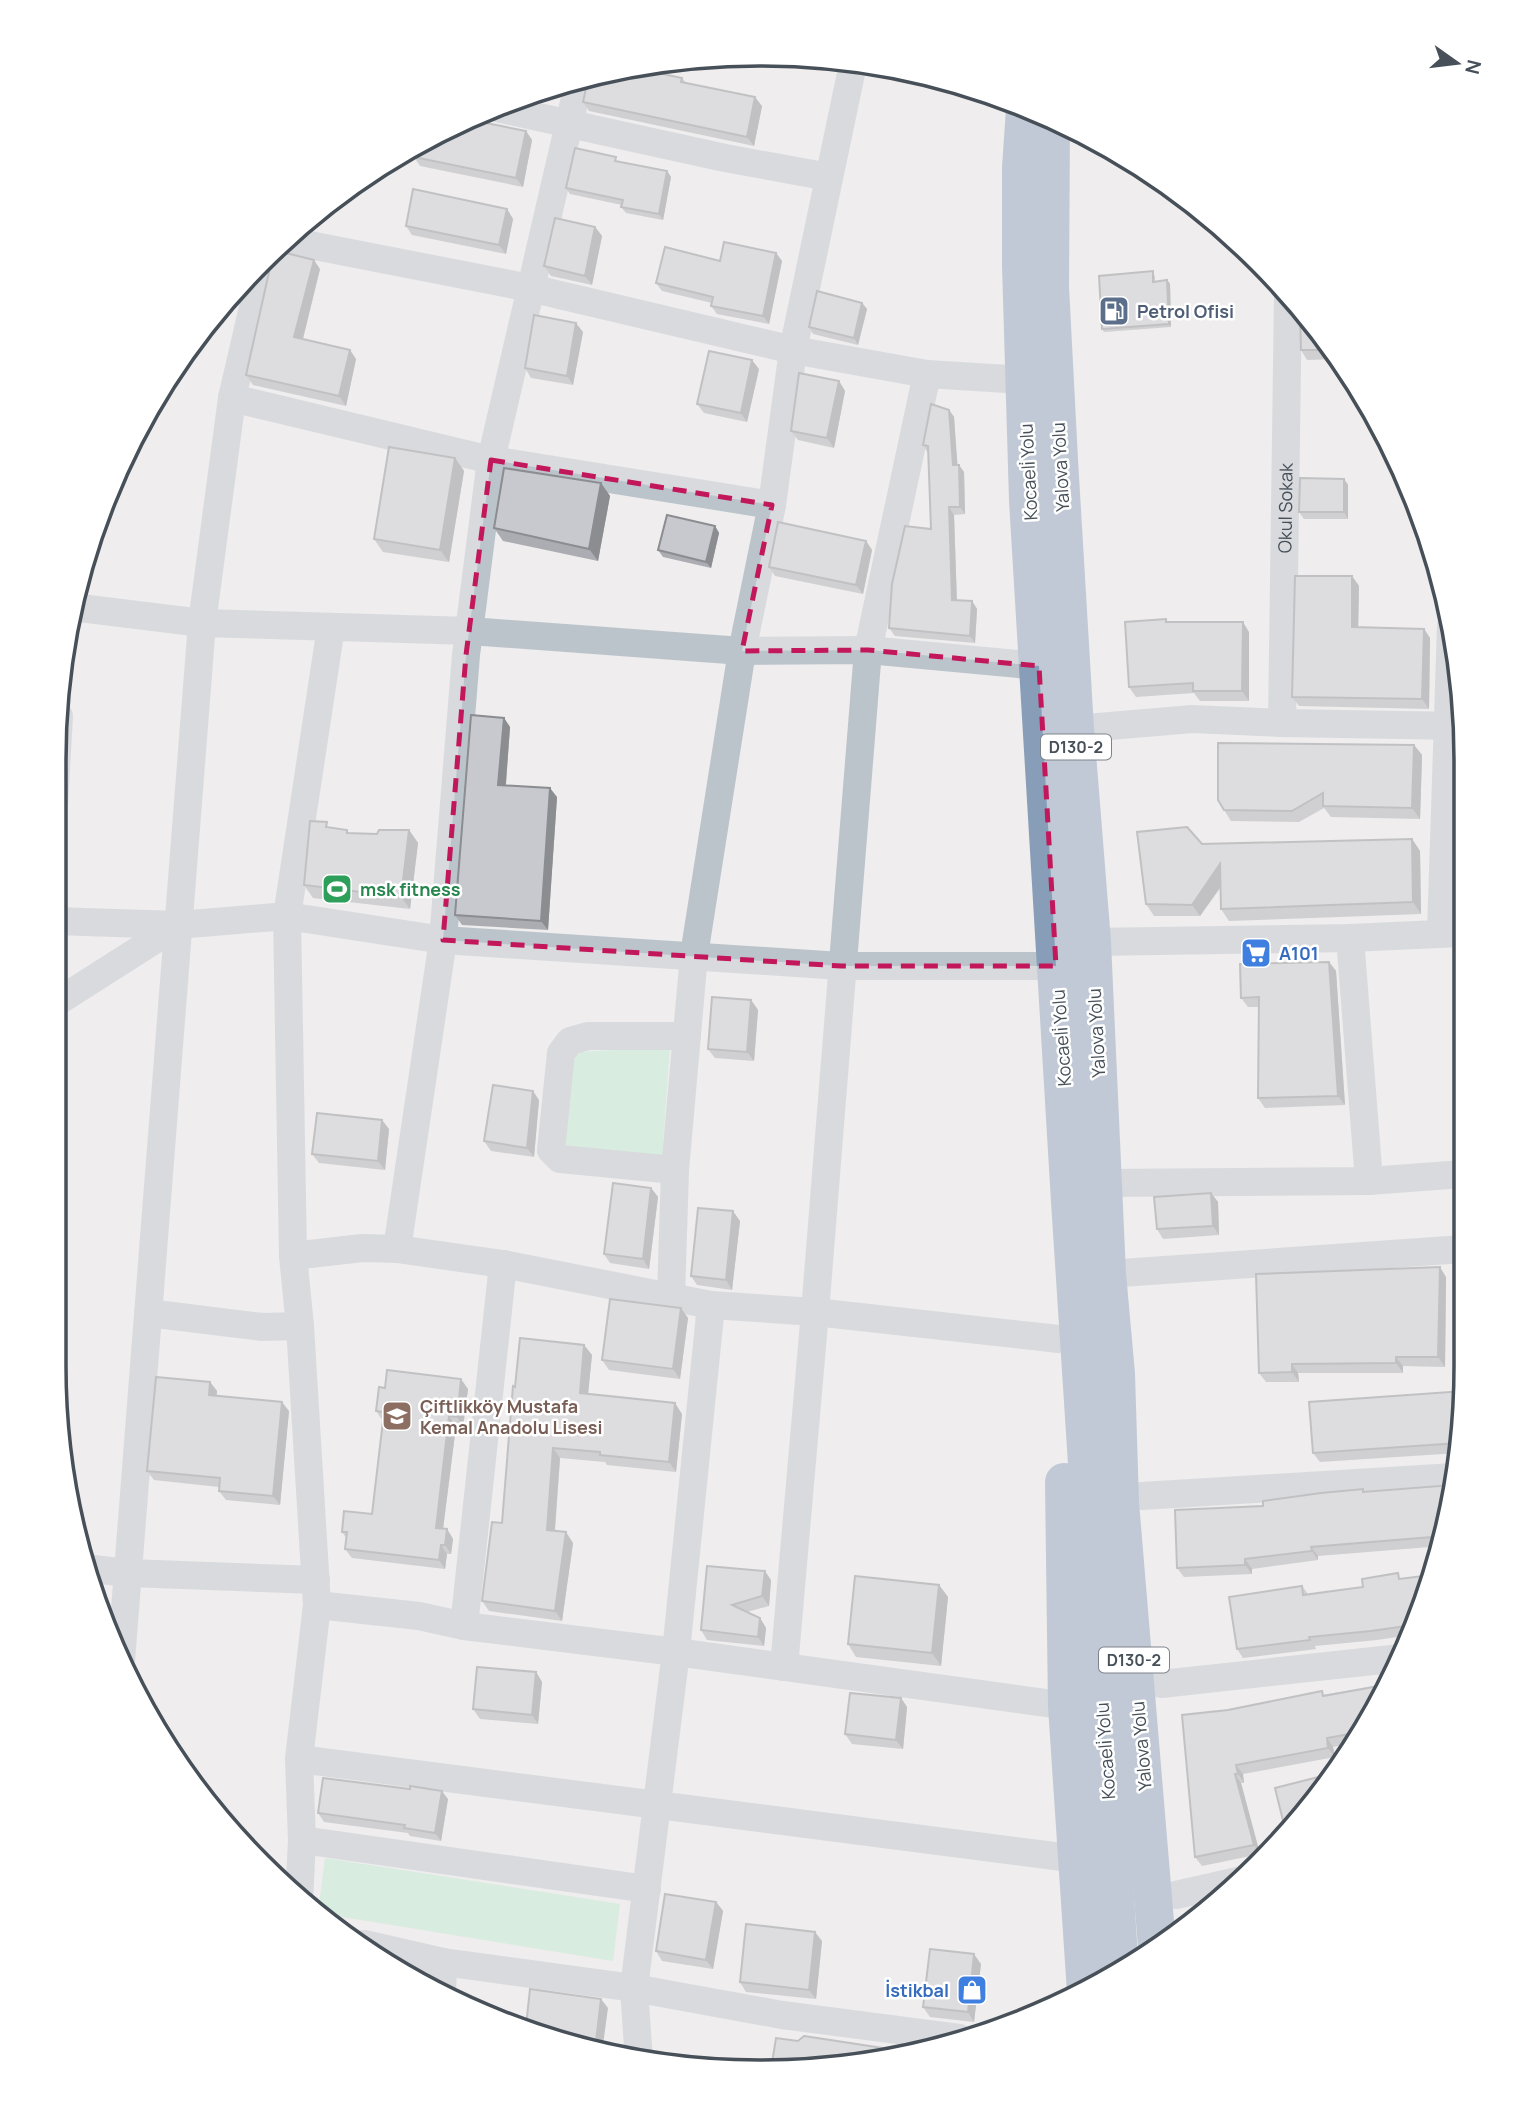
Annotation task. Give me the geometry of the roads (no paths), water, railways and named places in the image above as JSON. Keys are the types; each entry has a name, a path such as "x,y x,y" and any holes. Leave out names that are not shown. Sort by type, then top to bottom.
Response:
{"highway":[{"name":"Kocaeli̇ Yolu","path":"1024,119 1021,168 1024,380 1056,967 1119,1960"},
{"name":"Yalova Yolu","path":"1051,131 1050,287 1075,729 1091,942 1107,1274 1116,1374 1120,1503 1156,1936"},
{"path":"1067,1144 1058,1281 1066,1706 1085,1979"},
{"path":"1116,1374 1142,1496 1161,1684 1177,1913"}],"street":[{"path":"671,1297 674,1170 694,955 743,651 772,505 793,350 851,72"},
{"path":"397,1248 443,940 470,631 491,460 577,91"},
{"path":"514,112 725,158 830,177"},
{"path":"299,243 530,288 793,350 927,374 1024,380"},
{"path":"123,1640 202,623 232,398 259,282"},
{"name":"Okul Sokak","path":"1282,723 1288,311"},
{"path":"784,1667 868,650 927,374"},
{"path":"232,398 491,460 772,505"},
{"path":"84,608 202,623 470,631 743,651 868,650 1039,666"},
{"path":"300,1885 302,1840 299,1759 317,1592 293,1256 287,916 331,627"},
{"path":"1075,729 1192,719 1452,726"},
{"path":"1091,942 1350,938 1451,933 1454,752"},
{"path":"66,921 178,925 287,916 443,940 841,966 1056,967"},
{"path":"66,996 178,925"},
{"path":"1350,938 1370,1181"},
{"path":"674,1170 559,1159 551,1150 561,1053 570,1041 588,1036 687,1036"},
{"path":"1104,1183 1370,1181 1454,1175"},
{"path":"293,1256 362,1248 397,1248 503,1264 711,1305 815,1312 1059,1339"},
{"path":"1107,1274 1454,1250"},
{"path":"464,1626 503,1264"},
{"path":"638,2049 634,1988 659,1805 711,1305"},
{"path":"148,1313 262,1327 300,1326"},
{"path":"1142,1496 1444,1478"},
{"path":"97,1569 317,1592 464,1626 676,1652 1066,1706"},
{"path":"1161,1684 1389,1659"},
{"path":"299,1759 1078,1859"},
{"path":"302,1840 647,1889"},
{"path":"1177,1913 1202,1900"},
{"path":"381,1948 443,1962 634,1988 782,2015 943,2036"},
{"path":"442,1983 443,1962"}],"place":[{"name":"Petrol Ofisi","path":"1114,311"},
{"name":"msk fitness","path":"337,889"},
{"name":"A101","path":"1256,953"},
{"name":"Çiftlikköy Mustafa Kemal Anadolu Lisesi","path":"397,1416"},
{"name":"İstikbal","path":"972,1990"}]}
